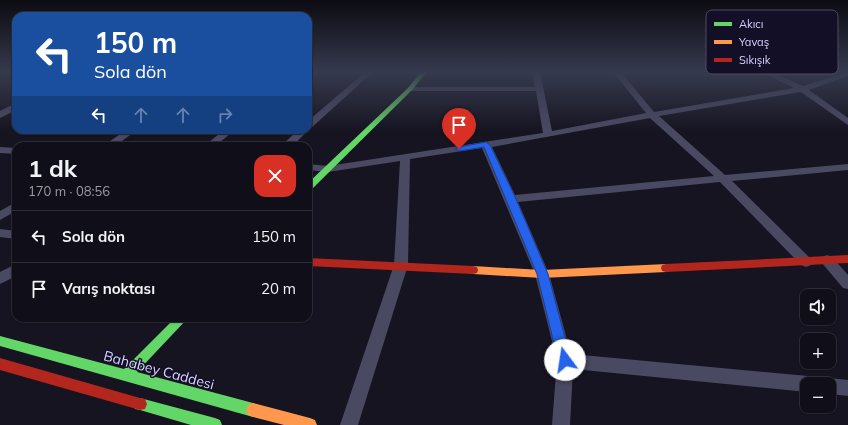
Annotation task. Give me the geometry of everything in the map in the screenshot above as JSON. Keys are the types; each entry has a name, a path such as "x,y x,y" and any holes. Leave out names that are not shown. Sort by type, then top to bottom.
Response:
{"street":[{"path":"312,122 347,92"},
{"path":"312,184 406,92"},
{"path":"540,92 548,135"},
{"path":"634,92 652,115 724,180 806,262"},
{"path":"312,167 328,169 486,145 787,92"},
{"path":"807,92 848,122"},
{"path":"0,115 12,108"},
{"path":"836,113 848,113"},
{"path":"114,142 126,134"},
{"path":"214,142 225,134"},
{"path":"290,142 300,134"},
{"path":"486,145 511,199 542,274 565,360 561,425"},
{"path":"0,150 12,151"},
{"path":"349,425 401,265 405,157"},
{"path":"511,199 724,180 848,167"},
{"path":"0,216 12,208"},
{"path":"0,233 12,234"},
{"path":"312,262 401,265 542,274 848,259"},
{"path":"827,260 848,284"},
{"path":"0,279 12,272"},
{"path":"126,376 178,322"},
{"name":"Bahabey Caddesi","path":"0,341 310,425"},
{"path":"565,360 800,383"},
{"path":"0,364 215,425"},
{"path":"836,387 848,388"}],"traffic: fast":[{"path":"312,184 407,92"},
{"path":"126,375 178,322"},
{"path":"0,341 253,410"},
{"path":"140,404 215,425"}],"traffic: slow":[{"path":"473,270 542,274 666,268"},
{"path":"253,410 310,425"}],"traffic: jam":[{"path":"666,268 848,259"},
{"path":"312,262 473,270"},
{"path":"0,364 140,404"}],"route":[{"path":"459,149 486,145 511,199 542,274 565,360"}]}
